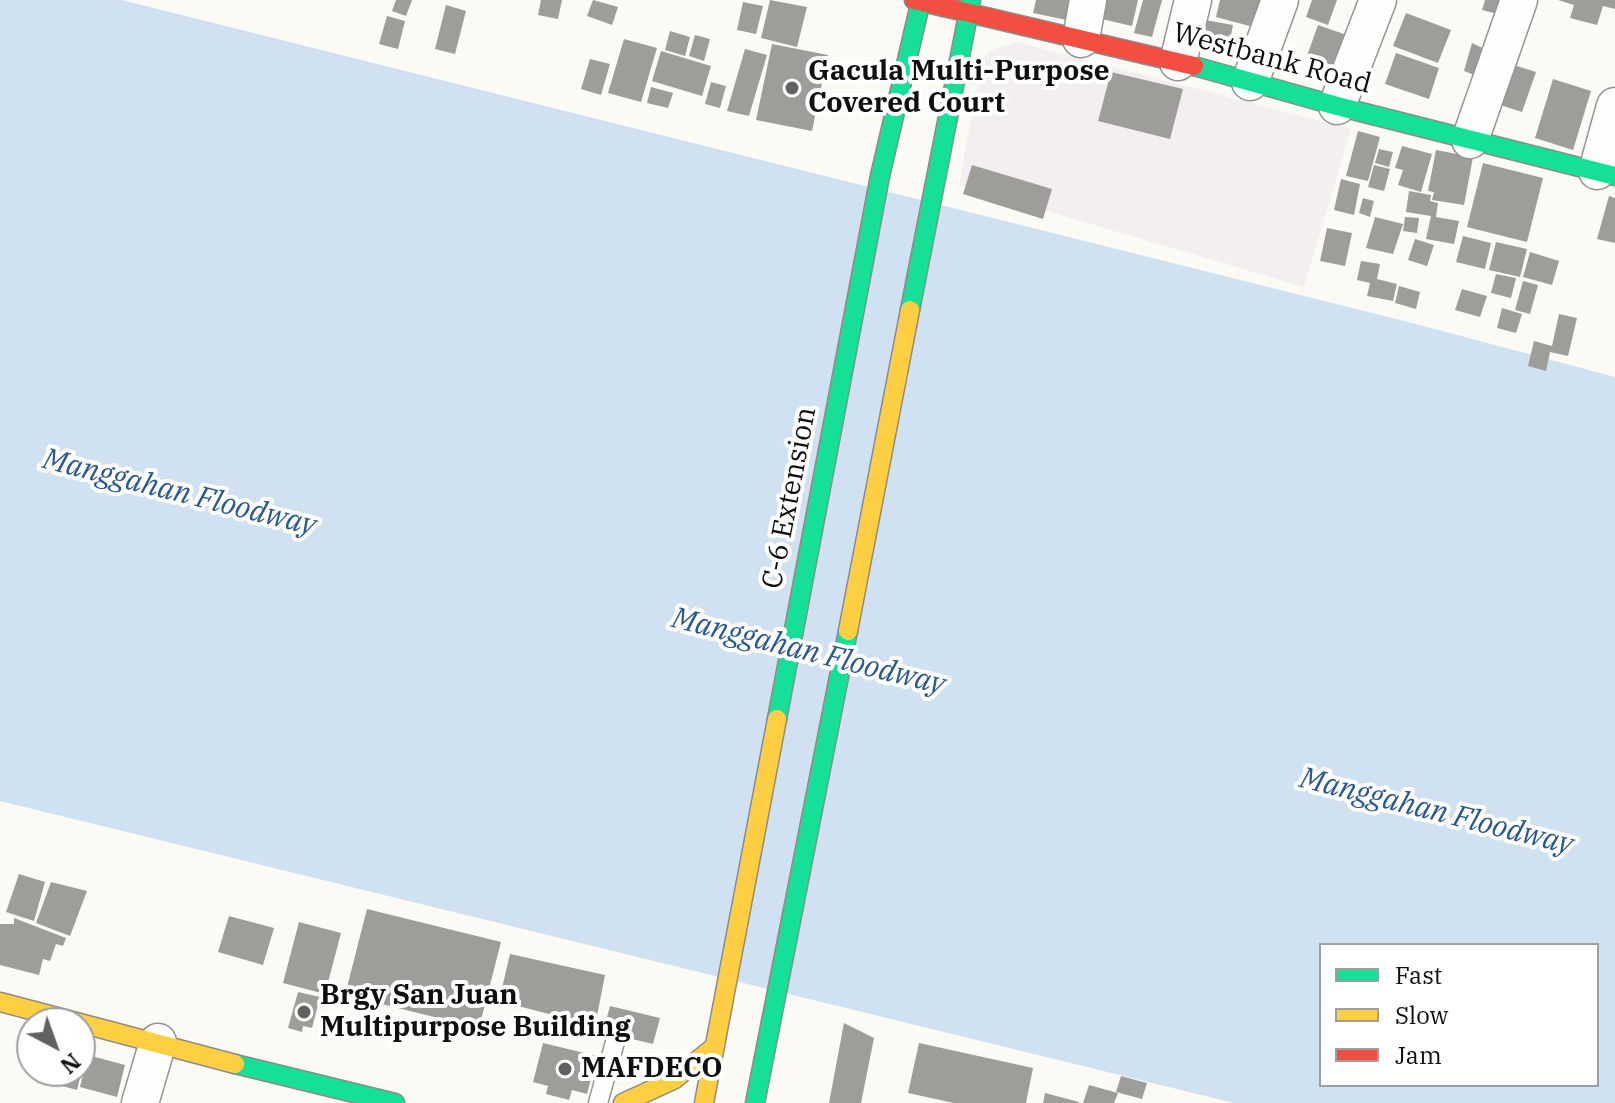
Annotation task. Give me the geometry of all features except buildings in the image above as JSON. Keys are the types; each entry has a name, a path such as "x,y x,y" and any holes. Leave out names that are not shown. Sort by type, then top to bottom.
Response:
{"main road":[{"name":"Westbank Road","path":"918,1 970,8 1337,106 1606,173"},
{"name":"C-6 Extension","path":"704,1103 880,176 918,1"},
{"path":"760,1092 970,8"},
{"path":"0,1002 158,1042 293,1091 395,1103"},
{"path":"623,1103 675,1079 715,1046"}],"street":[{"path":"1081,39 1088,0"},
{"path":"1178,62 1193,0"},
{"path":"1250,82 1280,0"},
{"path":"1337,106 1378,0"},
{"path":"1470,140 1519,0"},
{"path":"1606,173 1615,106"},
{"path":"140,1103 158,1042"}],"lane":[{"path":"598,1103 615,1042"}],"shaded area":[{"path":"1017,42 1351,129 1304,287 959,185 982,58 992,50"}],"water":[{"name":"Manggahan Floodway","path":"0,0 122,0 1416,324 1615,377 1615,1103 1234,1103 0,801"}],"traffic: fast":[{"path":"777,719 880,176 921,0"},
{"path":"910,310 971,0"},
{"path":"1194,66 1337,106 1615,176"},
{"path":"755,1103 848,631"},
{"path":"235,1064 395,1103"}],"traffic: slow":[{"path":"848,631 910,310"},
{"path":"704,1103 777,719"},
{"path":"0,1002 235,1064"},
{"path":"623,1103 675,1079 715,1046"}],"traffic: jam":[{"path":"914,0 1194,66"}],"place":[{"name":"Gacula Multi-Purpose Covered Court","path":"792,88"},
{"name":"Brgy San Juan Multipurpose Building","path":"304,1012"},
{"name":"MAFDECO","path":"565,1069"}]}
